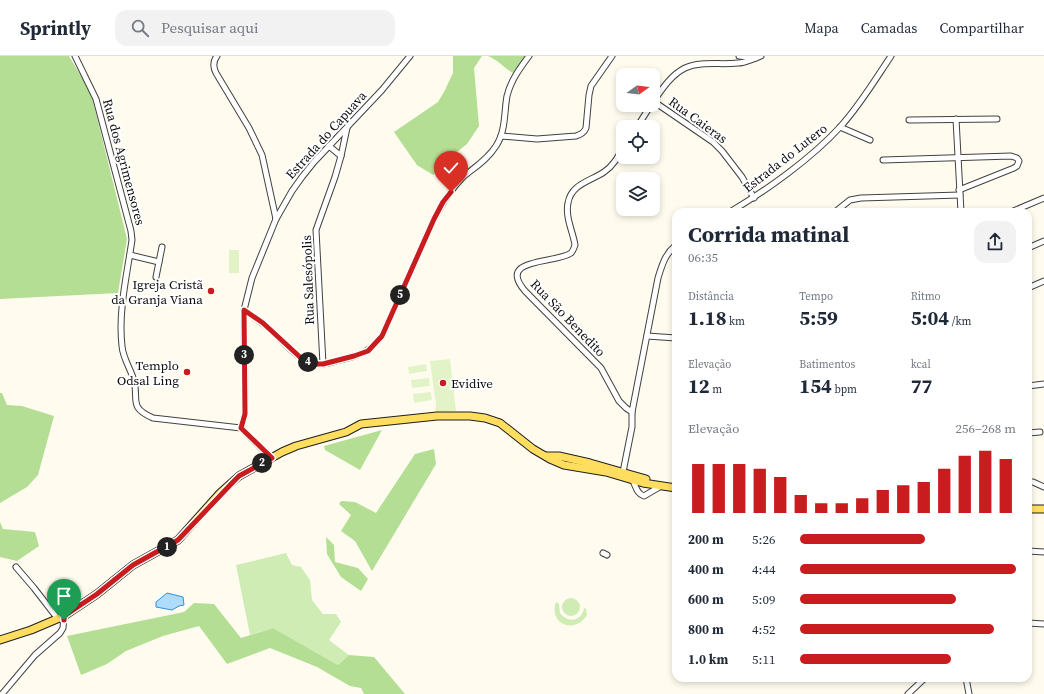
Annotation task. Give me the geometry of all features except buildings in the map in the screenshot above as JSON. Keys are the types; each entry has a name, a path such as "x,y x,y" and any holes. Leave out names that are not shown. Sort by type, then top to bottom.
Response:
{"main road":[{"path":"0,640 32,630 61,618 97,594 133,565 178,540 233,482 244,474 296,446 346,432 361,424 400,419 458,415 478,417 493,420 533,449 555,461 569,462 622,472 642,478 672,482"},
{"path":"569,462 633,481 672,487"},
{"path":"1032,509 1044,509"}],"street":[{"name":"Rua dos Agrimensores","path":"75,56 96,99 131,231 132,240 124,294 122,347 135,384 135,401 139,409 146,415 153,418 241,428"},
{"path":"217,56 214,63 216,73 246,123 262,155 276,219"},
{"name":"Estrada do Capuava","path":"241,428 245,414 244,310 252,278 276,219 302,177 382,90 410,56"},
{"path":"244,310 263,323 301,358 312,364 323,364 368,351 382,336 443,202 462,178 488,157 496,146 501,136 510,86 514,77 529,56"},
{"path":"501,136 537,139 576,136 584,132 586,128 588,95 592,86 612,56"},
{"path":"739,63 739,56 759,57"},
{"name":"Estrada do Lutero","path":"737,208 754,198 825,142 840,127 871,86 891,56"},
{"path":"660,90 674,75 684,68 694,65 739,63 759,57"},
{"name":"Rua Caieras","path":"660,106 713,142 739,172 754,198"},
{"path":"956,119 961,208"},
{"path":"909,120 997,119"},
{"path":"840,127 870,140"},
{"name":"Rua Salesópolis","path":"323,364 316,230 342,156 347,128"},
{"path":"329,146 342,156"},
{"path":"840,208 850,200 861,198 960,193 1014,168 1017,166 1019,160 1011,156 884,160"},
{"name":"Rua São Benedito","path":"616,160 608,169 576,188 571,195 567,210 575,245 574,250 571,253 557,259 523,266 518,272 518,280 520,286 601,368 619,401 632,412"},
{"path":"1020,208 1044,198"},
{"path":"1032,246 1044,241"},
{"path":"156,277 162,247"},
{"path":"622,472 632,427 632,412 662,262 672,249"},
{"path":"130,255 159,262"},
{"path":"1032,286 1044,281"},
{"path":"647,336 672,338"},
{"path":"1032,386 1044,384"},
{"path":"241,428 272,458"},
{"path":"1032,433 1040,432"},
{"path":"633,481 638,493 644,496 662,486"},
{"path":"1032,482 1044,486"},
{"path":"1032,551 1044,552"},
{"path":"2,694 35,655 60,633 63,628 61,618 16,567"},
{"path":"1032,623 1044,624"},
{"path":"908,694 921,682"},
{"path":"967,682 969,694"}],"green space":[{"path":"0,56 69,56 91,93 127,239 118,293 0,299"},
{"path":"453,56 482,56 474,68 479,126 467,144 433,175 417,165 394,132 438,102 453,73"},
{"path":"488,56 525,56 513,73"},
{"path":"229,250 239,250 239,273 229,273"},
{"name":"Evidive","path":"450,359 456,411 435,412 436,405 430,361"},
{"path":"426,364 427,371 409,374 408,367"},
{"path":"429,378 430,386 412,388 411,380"},
{"path":"431,392 432,400 414,403 413,394"},
{"path":"0,393 2,393 7,405 22,406 54,416 38,475 27,487 0,503"},
{"path":"382,430 360,470 325,450 324,446"},
{"path":"434,449 436,464 372,571 355,541 341,531 351,515 339,504 341,501 355,502 376,513 415,454"},
{"path":"0,522 3,529 35,532 39,546 17,561 0,557"},
{"path":"326,537 334,545 335,562 358,568 368,579 361,591 341,577 327,554"},
{"path":"286,553 292,565 301,567 310,580 312,600 323,614 336,614 341,622 329,640 349,655 338,665 273,628 250,635 236,565"},
{"path":"571,598 577,601 580,607 577,613 571,616 565,613 562,607 565,601"},
{"path":"556,602 559,604 560,613 567,619 574,620 578,618 581,616 584,608 586,609 587,615 582,621 576,624 564,624 559,621 556,616"},
{"path":"194,603 214,604 241,638 273,628 338,665 349,655 374,657 405,694 364,694 361,688 350,686 317,667 270,648 227,664 199,626 163,636 126,651 107,664 81,675 67,636 184,612"}],"water":[{"path":"167,593 183,597 184,605 172,610 156,607 156,602"}],"place":[{"name":"Igreja Cristã da Granja Viana","path":"211,291"},
{"name":"Templo Odsal Ling","path":"187,372"},
{"name":"Evidive","path":"443,383"}],"route":[{"path":"64,620 64,616 97,594 133,565 178,540 220,493 239,476 272,458 241,428 245,414 244,310 263,323 301,358 312,364 323,364 368,351 382,336 434,219 443,202 451,192"}]}
